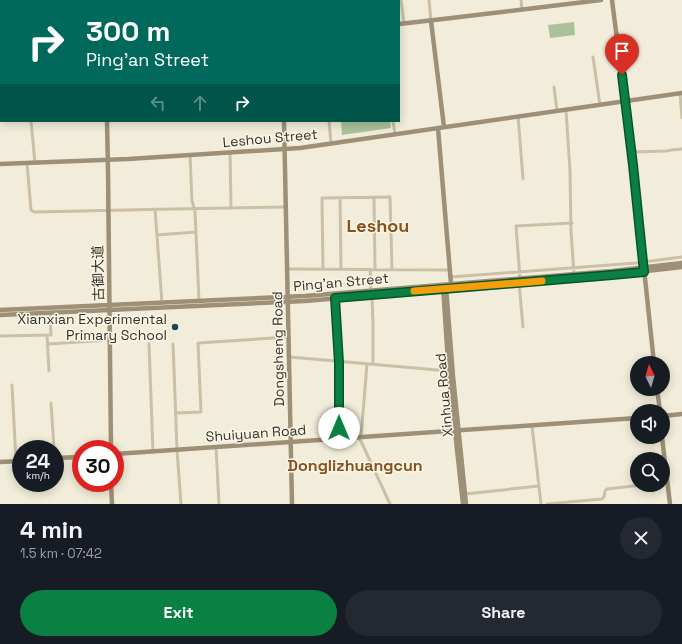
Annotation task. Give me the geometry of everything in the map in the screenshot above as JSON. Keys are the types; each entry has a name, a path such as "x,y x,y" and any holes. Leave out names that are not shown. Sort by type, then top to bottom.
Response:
{"main road":[{"path":"401,24 601,0"},
{"path":"612,0 632,152 653,356"},
{"path":"431,21 444,127"},
{"name":"Leshou Street","path":"0,164 108,160 300,148 681,93"},
{"name":"古御大道","path":"107,122 111,440"},
{"name":"Dongsheng Road","path":"284,122 292,504"},
{"path":"438,128 450,270 450,277 446,286"},
{"name":"Ping'an Street","path":"0,310 110,308 288,299 520,280 682,263"},
{"name":"Ping'an Street","path":"520,280 644,267 682,267"},
{"name":"Xinhua Road","path":"446,286 449,371 463,504"},
{"name":"Xinhua Road","path":"446,286 456,431 466,504"},
{"name":"Ping'an Street","path":"0,315 50,313 199,301 335,298 372,293"},
{"path":"670,415 682,414"},
{"name":"Shuiyuan Road","path":"124,454 630,419"},
{"path":"0,462 12,461"},
{"path":"112,492 112,504"},
{"path":"667,492 670,504"}],"street":[{"path":"401,0 401,24"},
{"path":"428,0 431,21"},
{"path":"521,0 522,10"},
{"path":"593,57 600,105"},
{"path":"554,87 557,111"},
{"path":"681,93 682,118"},
{"path":"566,110 574,274"},
{"path":"518,116 523,179"},
{"path":"31,122 35,163"},
{"path":"329,122 331,143"},
{"path":"393,122 394,134"},
{"path":"632,152 682,150"},
{"path":"230,152 230,208"},
{"path":"190,155 192,201 196,232 199,301"},
{"path":"27,163 31,212 286,207"},
{"path":"323,269 322,198 390,197 392,269"},
{"path":"340,198 341,269"},
{"path":"374,198 375,269"},
{"path":"155,209 162,303"},
{"path":"523,326 516,226 572,223"},
{"path":"157,235 196,232"},
{"path":"450,277 574,268 644,267 682,257"},
{"path":"288,269 450,270"},
{"path":"370,269 372,293 373,364"},
{"path":"335,298 339,361 339,439"},
{"path":"0,336 51,335 50,313"},
{"path":"47,335 49,371"},
{"path":"176,413 201,412 198,343 289,336"},
{"path":"48,344 110,340"},
{"path":"149,344 153,452"},
{"path":"173,344 177,450 181,504"},
{"path":"290,357 449,371"},
{"path":"367,364 360,437 390,504"},
{"path":"12,385 17,440"},
{"path":"51,403 53,440"},
{"path":"532,426 541,504"},
{"path":"216,447 219,504"},
{"path":"465,494 539,486"},
{"path":"547,504 602,498 604,497 607,489 630,486"}],"green space":[{"path":"574,22 575,35 550,38 548,25"},
{"path":"341,122 390,122 391,128 342,135"}],"slow traffic":[{"path":"414,291 542,281"}],"place":[{"name":"Xianxian Experimental Primary School","path":"175,327"}],"district":[{"name":"Leshou","path":"378,225"},
{"name":"Donglizhuangcun","path":"355,465"}],"route":[{"path":"339,428 339,363 335,298 644,272 622,75"}]}
